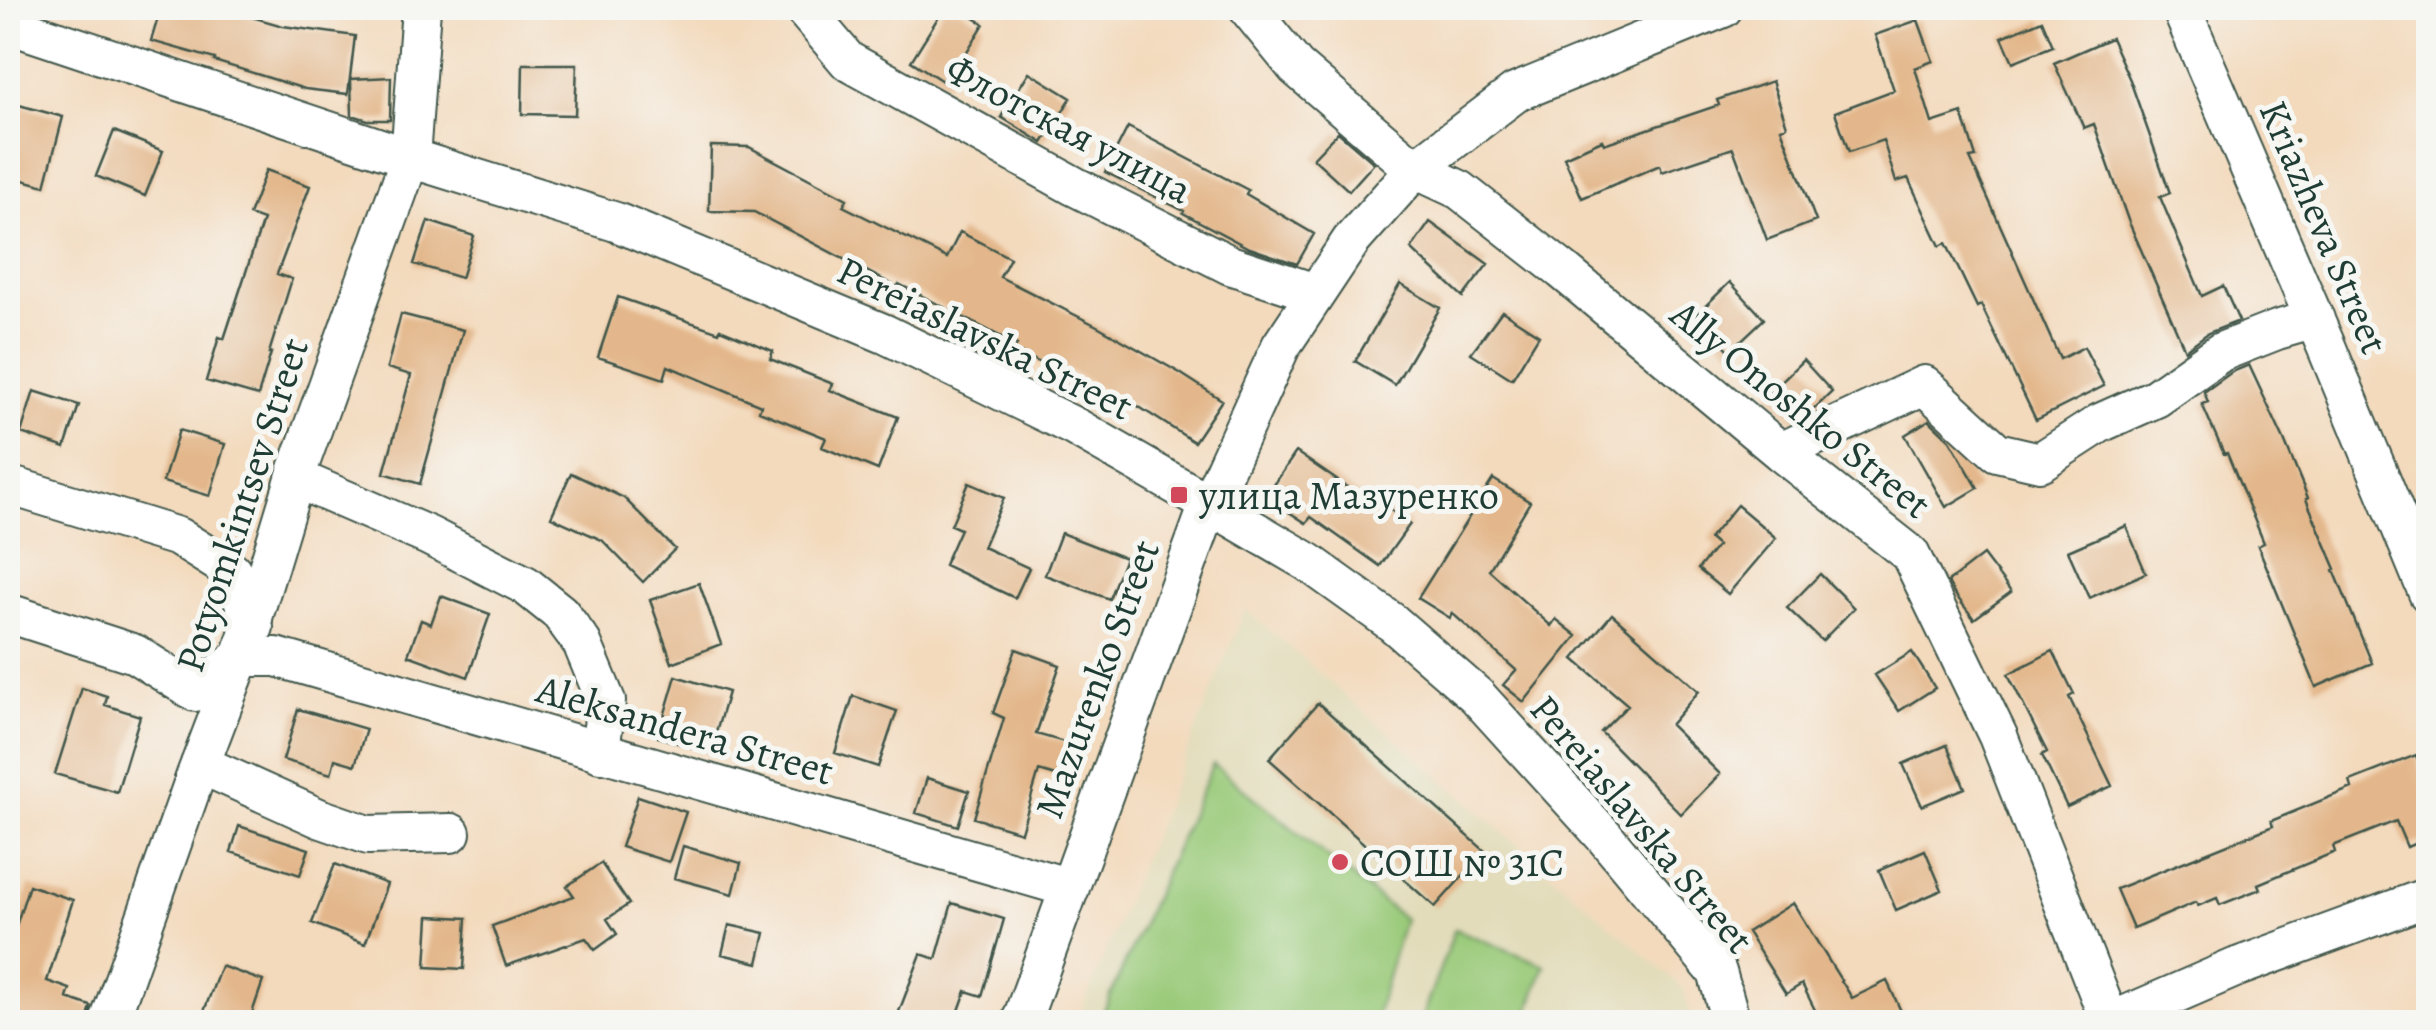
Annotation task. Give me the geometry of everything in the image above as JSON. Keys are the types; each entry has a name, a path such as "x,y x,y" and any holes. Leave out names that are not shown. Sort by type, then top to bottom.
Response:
{"street":[{"name":"Potyomkintsev Street","path":"109,1022 200,764 256,646 294,478 410,158 421,8"},
{"name":"Флотская улица","path":"803,8 848,61 1074,186 1230,265 1315,293"},
{"name":"Ally Onoshko Street","path":"1248,8 1296,67 1416,170 1460,190 1910,554 1998,736 2110,1022"},
{"name":"Mazurenko Street","path":"1021,1022 1208,504 1280,346 1350,241 1416,170 1516,92 1723,8"},
{"name":"Kriazheva Street","path":"2181,8 2428,593"},
{"name":"Pereiaslavska Street","path":"8,24 616,222 885,334 1075,427 1208,504 1308,562 1393,623 1476,696 1605,838 1717,972 1730,1022"},
{"path":"1780,452 1924,385 1997,452 2040,462 2100,423 2156,398 2221,352 2315,319"},
{"path":"294,478 429,536 526,585 560,613 582,643 606,701 600,752"},
{"path":"8,485 178,536 232,571 256,646 195,692 135,654 8,613"},
{"name":"Aleksandera Street","path":"256,646 600,752 1070,888"},
{"path":"200,764 319,818 368,835 451,833"},
{"path":"2110,1022 2237,967 2428,898"}],"shaded area":[{"name":"СОШ № 31С","path":"1245,609 1683,988 1693,1022 1077,1022"}],"green space":[{"path":"1213,764 1404,919 1374,1022 1099,1022"},
{"path":"1455,929 1545,965 1525,1022 1420,1022"}],"building":[{"path":"161,8 220,8 283,26 355,36 348,94 305,89 151,41"},
{"path":"944,8 958,8 984,24 947,84 911,61"},
{"path":"1918,20 1933,61 1915,68 1932,123 1962,113 1976,157 1970,158 2060,359 2084,347 2104,386 2036,420 1981,305 1977,307 1946,243 1940,246 1908,178 1896,182 1883,140 1849,152 1835,112 1894,90 1875,35"},
{"path":"2042,20 2053,46 2013,62 2002,37"},
{"path":"2111,38 2170,193 2160,197 2202,296 2223,286 2239,321 2208,333 2185,350 2128,220 2094,124 2084,128 2054,63"},
{"path":"523,64 577,64 575,115 522,114"},
{"path":"1029,72 1071,98 1043,143 1001,117"},
{"path":"391,77 390,120 352,115 351,79"},
{"path":"1772,81 1787,126 1781,128 1816,221 1767,240 1733,148 1662,172 1660,165 1582,198 1564,157 1602,140 1604,144 1719,105 1717,100"},
{"path":"8,102 63,117 45,186 8,176"},
{"path":"1128,127 1248,190 1246,194 1314,234 1297,264 1247,247 1105,172"},
{"path":"114,131 163,151 145,196 96,176"},
{"path":"1338,132 1374,163 1349,191 1313,158"},
{"path":"711,146 749,147 847,199 843,206 947,258 960,232 1010,258 1000,277 1099,327 1222,400 1194,442 1133,403 1131,407 1056,363 1053,369 1014,350 1017,345 754,212 709,211"},
{"path":"266,170 310,186 277,274 292,279 258,396 206,381 263,220 249,215"},
{"path":"428,221 474,236 461,278 414,264"},
{"path":"1430,222 1488,264 1463,297 1411,249"},
{"path":"1730,282 1764,319 1730,351 1696,315"},
{"path":"1400,284 1440,308 1395,385 1355,361"},
{"path":"618,297 719,332 720,329 773,351 770,359 833,384 830,390 898,417 878,470 822,447 826,438 759,411 761,405 668,366 664,379 598,357"},
{"path":"1502,311 1539,335 1512,379 1471,353"},
{"path":"401,314 463,330 420,484 384,473 411,375 387,368"},
{"path":"1803,360 1832,392 1809,414 1792,422 1767,395"},
{"path":"2249,365 2308,498 2372,663 2316,687 2258,546 2264,543 2202,404 2208,402 2204,392"},
{"path":"34,391 79,405 65,448 21,433"},
{"path":"1929,420 1950,440 1978,488 1946,507 1905,435"},
{"path":"179,430 225,444 210,496 163,482"},
{"path":"1296,452 1373,505 1377,500 1410,524 1380,566 1311,517 1306,523 1266,497"},
{"path":"571,473 624,498 675,549 643,582 602,540 551,517"},
{"path":"1493,479 1530,502 1489,570 1551,626 1556,619 1577,636 1524,702 1503,685 1516,670 1452,613 1450,618 1418,598"},
{"path":"969,483 1004,498 983,547 1029,568 1015,598 944,565 960,529 951,525"},
{"path":"1737,505 1776,538 1728,594 1698,569 1717,546 1709,539"},
{"path":"2126,526 2146,573 2089,598 2068,551"},
{"path":"1061,533 1125,558 1109,599 1045,575"},
{"path":"1983,555 2011,592 1974,619 1948,582"},
{"path":"1820,574 1854,608 1822,641 1787,608"},
{"path":"699,583 721,644 672,663 650,600"},
{"path":"441,596 490,614 468,677 408,655 421,620 431,624"},
{"path":"1612,614 1699,691 1670,725 1720,774 1681,814 1601,732 1628,705 1574,659"},
{"path":"1016,649 1060,665 1036,734 1068,743 1059,777 1039,771 1021,832 974,818 1004,718 993,713"},
{"path":"2053,651 2074,694 2069,697 2112,786 2067,807 2042,755 2047,752 2008,674"},
{"path":"1912,652 1935,688 1899,711 1875,675"},
{"path":"676,676 728,692 710,753 658,737"},
{"path":"82,688 107,696 105,705 140,716 117,792 55,774"},
{"path":"853,696 897,711 878,767 835,753"},
{"path":"1318,703 1485,851 1435,907 1269,759"},
{"path":"298,709 366,729 355,765 335,759 331,774 283,760"},
{"path":"1947,745 1965,788 1922,806 1903,764"},
{"path":"2416,755 2428,786 2428,838 2407,847 2396,821 2333,846 2335,852 2258,884 2260,889 2220,905 2217,898 2198,906 2196,902 2133,929 2116,889 2273,826 2271,821 2352,788 2350,781"},
{"path":"927,778 969,791 958,826 916,813"},
{"path":"638,796 686,812 669,862 621,847"},
{"path":"239,826 309,849 300,875 231,852"},
{"path":"683,846 741,863 733,894 674,878"},
{"path":"1925,850 1942,890 1896,910 1879,870"},
{"path":"601,863 629,904 607,919 617,934 595,950 586,938 506,966 492,926 574,896 567,886"},
{"path":"335,864 387,884 365,944 312,923"},
{"path":"29,885 73,900 47,981 70,989 67,998 91,1006 87,1022 8,1022 8,951"},
{"path":"952,903 1004,919 982,996 966,991 955,1022 895,1022 921,954 936,959"},
{"path":"1793,903 1852,998 1887,981 1906,1022 1799,1022 1817,1014 1802,984 1786,994 1747,932"},
{"path":"429,916 467,918 464,969 426,967"},
{"path":"729,925 765,933 758,963 722,954"},
{"path":"221,966 263,981 249,1022 200,1022"}],"place":[{"name":"улица Мазуренко","path":"1179,495"},
{"name":"СОШ № 31С","path":"1340,862"}]}
